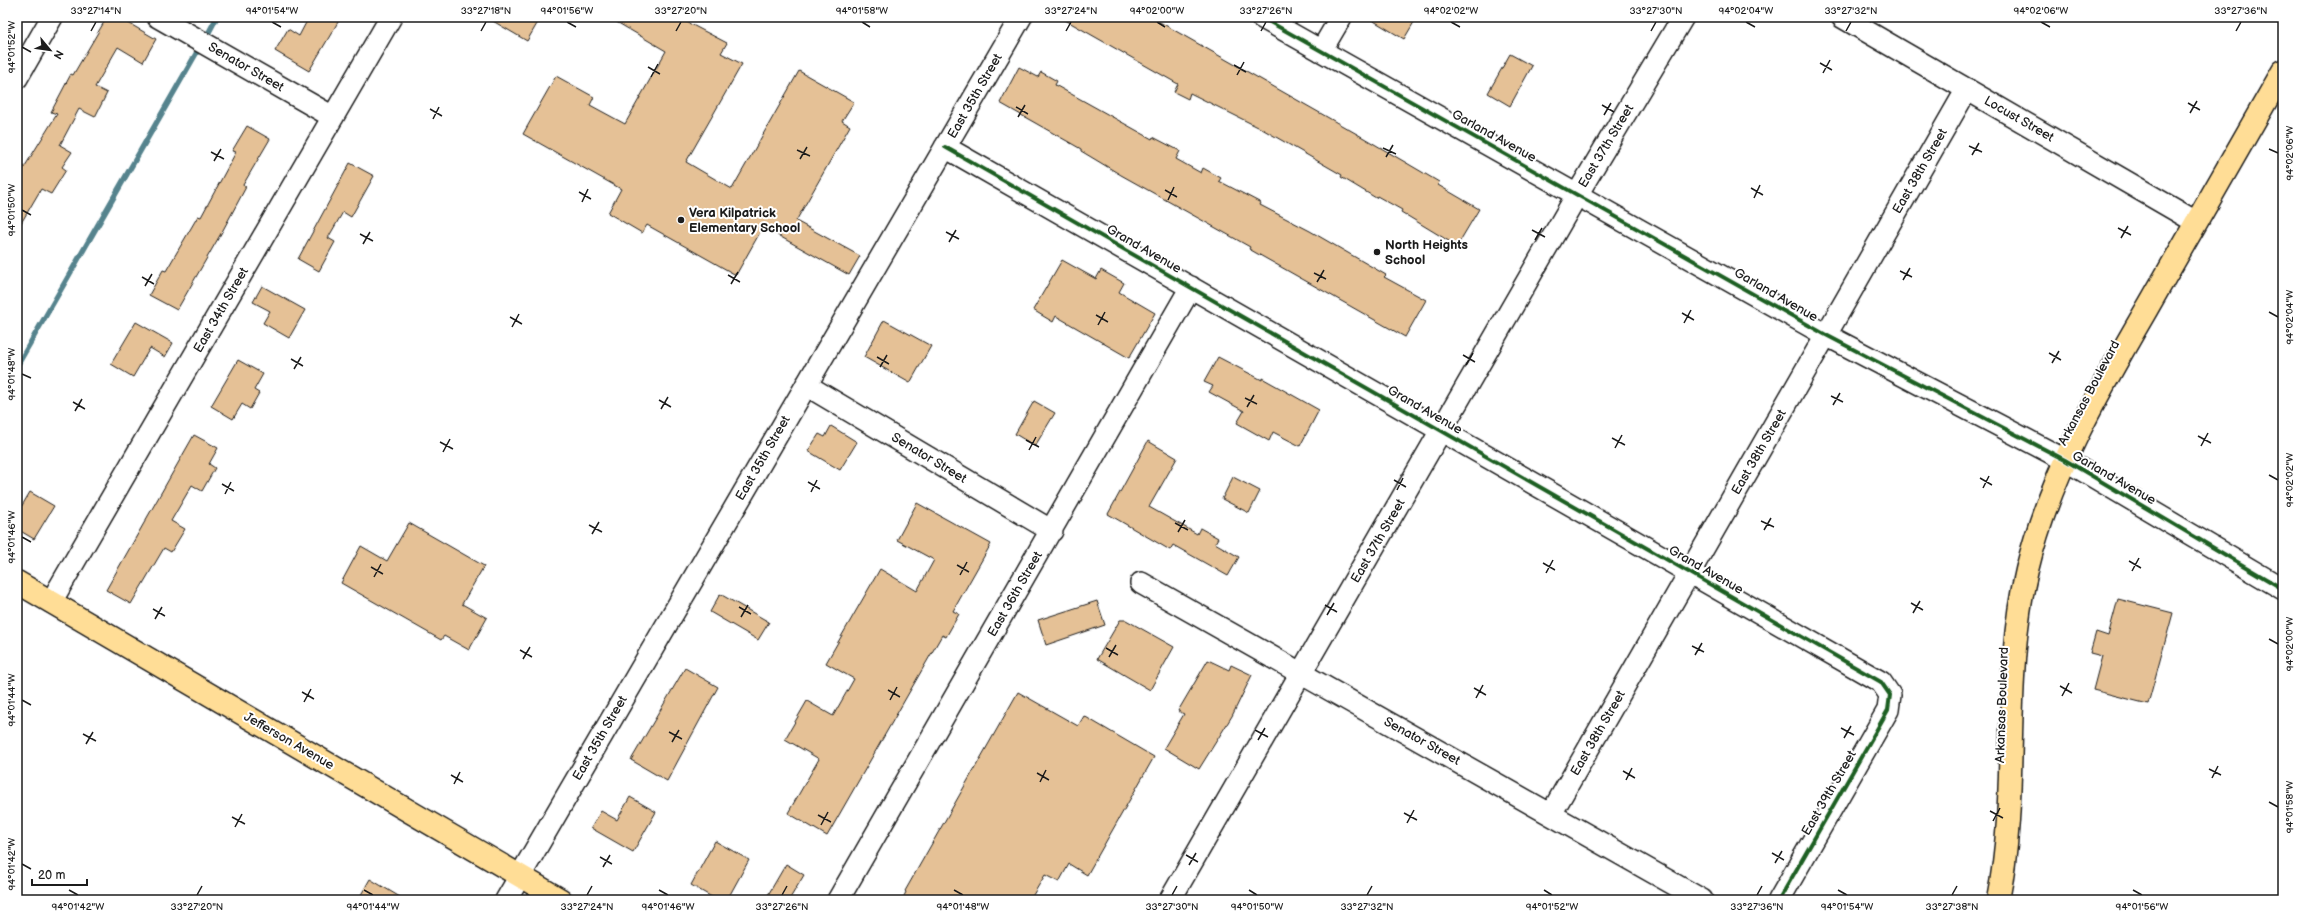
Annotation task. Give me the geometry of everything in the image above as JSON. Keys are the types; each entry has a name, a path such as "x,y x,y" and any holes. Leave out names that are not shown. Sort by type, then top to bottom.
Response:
{"main road":[{"name":"Arkansas Boulevard","path":"1998,900 2002,878 2009,806 2011,702 2015,633 2027,569 2042,519 2064,460 2102,386 2283,72"},
{"name":"Jefferson Avenue","path":"17,582 519,877 562,900"}],"street":[{"path":"17,78 52,17"},
{"name":"Senator Street","path":"158,17 334,117"},
{"name":"East 34th Street","path":"51,602 391,17"},
{"name":"East 35th Street","path":"506,900 1021,17"},
{"name":"Garland Avenue","path":"1261,17 1578,194 1826,335 2064,460 2283,589"},
{"path":"1321,51 1341,17"},
{"name":"East 37th Street","path":"1170,900 1578,194 1683,17"},
{"name":"Locust Street","path":"1842,17 2196,222"},
{"name":"East 38th Street","path":"1551,814 1967,89"},
{"name":"Grand Avenue","path":"945,147 1881,682 1890,695"},
{"name":"East 36th Street","path":"838,900 1191,288"},
{"name":"Senator Street","path":"806,385 1052,531"},
{"name":"Senator Street","path":"1141,583 1702,900"},
{"name":"East 39th Street","path":"1779,900 1888,710 1890,695"}],"building":[{"path":"107,17 118,17 156,39 143,62 118,47 95,87 107,93 95,117 79,109 60,145 72,152 62,167 66,170 51,194 41,189 17,230 17,179 57,114 51,112 71,74 73,75"},
{"path":"309,17 341,17 309,71 275,51 288,29 299,36"},
{"path":"486,17 541,17 527,41"},
{"path":"608,17 677,17 727,43 721,53 742,64 686,162 732,189 799,71 854,102 842,121 850,126 796,221 860,256 849,275 763,227 736,275 647,225 642,233 608,213 621,189 523,134 556,76 594,97 590,105 625,124 666,51"},
{"path":"1060,17 1151,17 1364,138 1439,182 1438,185 1479,209 1457,246 1401,212 1402,210 1377,196 1376,198 1341,177 1342,175 1262,129 1190,93 1188,99 1174,92 1178,84"},
{"path":"1367,17 1417,17 1404,39"},
{"path":"1510,54 1532,66 1510,106 1488,93"},
{"path":"1019,67 1038,77 1041,72 1057,81 1055,85 1152,139 1153,137 1180,151 1176,159 1201,173 1203,168 1221,178 1219,181 1261,203 1260,205 1310,231 1386,275 1384,277 1426,300 1405,337 1249,249 1250,247 1121,175 1081,151 1081,149 1000,103"},
{"path":"247,126 270,139 243,185 246,187 223,230 177,310 149,295 163,270 166,271 198,216 201,217 236,152 232,151"},
{"path":"350,163 374,176 351,217 343,212 328,238 335,242 319,271 298,259"},
{"path":"1062,260 1096,279 1101,270 1124,283 1119,292 1155,313 1129,358 1056,316 1053,322 1033,310"},
{"path":"262,286 305,310 289,338 263,323 270,311 253,302"},
{"path":"884,320 931,346 910,383 864,357"},
{"path":"136,322 173,343 165,357 150,348 133,377 111,364"},
{"path":"1218,357 1262,380 1262,378 1319,410 1300,446 1273,432 1269,441 1237,423 1244,411 1209,392 1213,386 1204,382"},
{"path":"238,360 263,374 254,390 259,393 250,409 242,404 233,419 211,406"},
{"path":"1034,401 1055,413 1035,446 1015,434"},
{"path":"831,426 857,442 840,470 808,451 819,434 825,437"},
{"path":"194,435 218,448 209,464 215,468 202,491 192,485 171,521 185,529 171,552 164,548 131,604 106,590"},
{"path":"1148,441 1177,458 1149,507 1197,534 1200,528 1218,538 1215,543 1239,557 1228,576 1173,545 1170,550 1108,514"},
{"path":"1233,477 1260,491 1249,513 1222,499"},
{"path":"30,492 54,506 34,539 17,529 17,514"},
{"path":"917,503 991,544 953,611 959,614 946,637 942,635 827,836 788,813 819,759 785,739 807,701 833,716 854,679 826,663 880,569 917,591 934,560 897,540"},
{"path":"409,523 484,566 462,604 487,618 469,650 444,636 441,640 341,583 361,546 387,561"},
{"path":"720,594 769,622 758,640 710,612"},
{"path":"2118,599 2173,613 2148,704 2093,690 2102,656 2090,653 2096,632 2108,636"},
{"path":"1097,601 1105,625 1046,645 1038,620"},
{"path":"1120,620 1126,620 1174,647 1150,690 1097,659"},
{"path":"1208,660 1229,670 1231,665 1252,675 1232,716 1199,769 1164,748 1184,714 1178,711"},
{"path":"685,668 718,687 667,781 631,760"},
{"path":"1018,692 1078,726 1084,716 1154,757 1087,875 1069,864 1059,882 1045,875 1030,900 902,900 906,892 905,891"},
{"path":"630,797 656,812 633,852 591,828 601,811 617,820"},
{"path":"715,841 749,860 727,900 717,900 691,885"},
{"path":"786,864 804,875 789,900 765,900"},
{"path":"370,879 405,900 358,900"}],"waterway":[{"path":"209,32 217,17"},
{"path":"17,366 197,52"}],"cycle path":[{"path":"1261,17 1826,335 2065,460 2283,589"},
{"path":"945,147 1881,682 1890,695 1888,710 1779,900"}],"place":[{"name":"Vera Kilpatrick Elementary School","path":"681,220"},
{"name":"North Heights School","path":"1377,252"}]}
